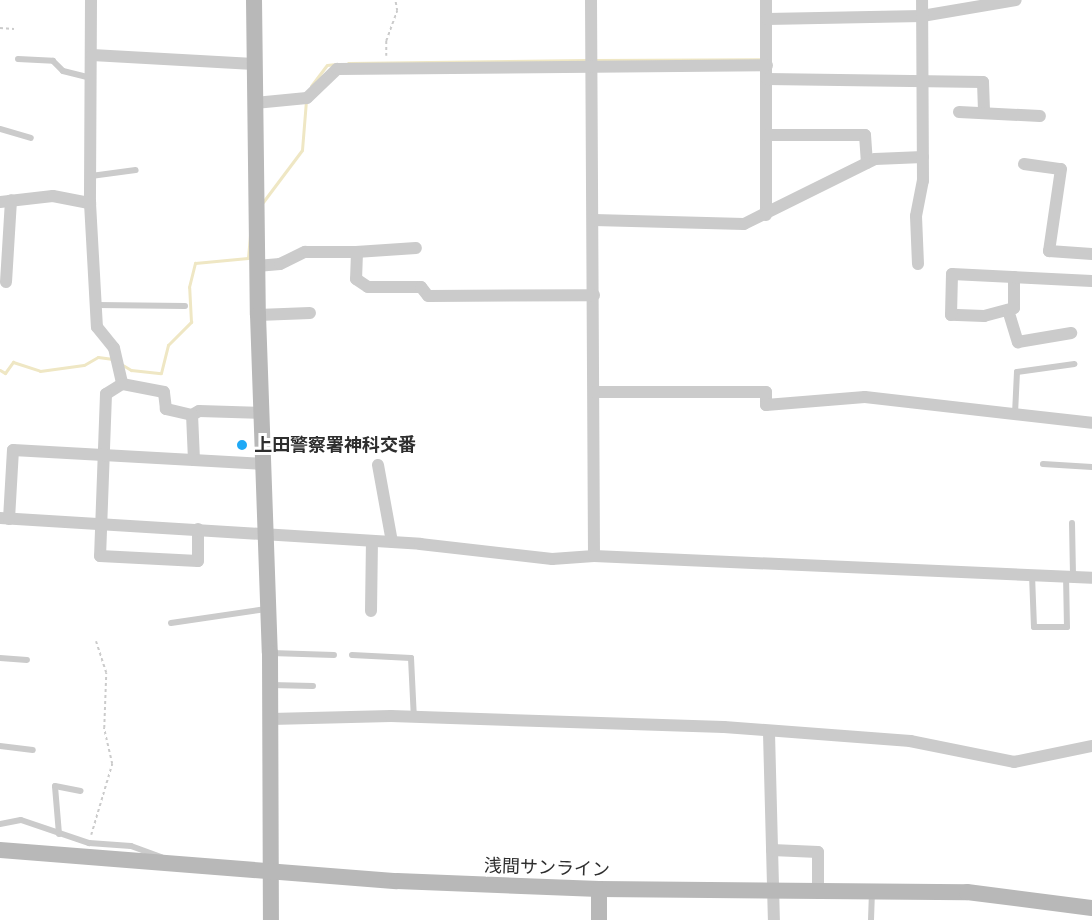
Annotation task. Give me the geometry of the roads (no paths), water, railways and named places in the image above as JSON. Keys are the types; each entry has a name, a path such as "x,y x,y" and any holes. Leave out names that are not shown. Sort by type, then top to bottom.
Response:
{"street":[{"path":"91,0 90,204 97,327 114,348 122,384"},
{"path":"255,0 258,315 271,685 272,920"},
{"path":"591,0 594,220 594,556"},
{"path":"766,0 766,215"},
{"path":"918,264 916,216 923,157 922,0"},
{"path":"767,19 922,16 947,6 1016,0"},
{"path":"92,55 254,64"},
{"path":"255,103 299,102 337,69 386,66 767,64"},
{"path":"767,79 923,79 983,82 984,113"},
{"path":"959,112 1040,116"},
{"path":"767,135 865,135 867,164"},
{"path":"594,220 722,225 766,215 886,156 923,157"},
{"path":"1024,164 1061,169 1049,251 1092,254"},
{"path":"6,282 5,201 53,196 90,204"},
{"path":"257,266 280,264 305,252 356,252 416,248"},
{"path":"356,252 356,279 368,287 421,287 428,296 594,295"},
{"path":"1014,277 1014,308 984,316 951,315 952,274 1092,280"},
{"path":"1008,310 1018,342 1071,333"},
{"path":"258,315 310,313"},
{"path":"198,529 198,561 100,556 101,455 106,394 122,384 164,392 166,409 192,415 199,411 261,413"},
{"path":"594,392 766,392 766,405 865,397 1092,423"},
{"path":"192,415 194,460"},
{"path":"263,464 13,450 5,519 392,542 552,559 594,556 1092,578"},
{"path":"378,465 392,542"},
{"path":"371,611 372,541"},
{"path":"271,719 392,716 414,720 700,726 770,733 909,741 1014,762 1092,746"},
{"path":"770,733 774,920"},
{"name":"浅間サンライン","path":"0,850 88,851 171,864 271,873 599,890 985,893 1092,908"},
{"path":"772,850 818,852 818,891"},
{"path":"599,890 599,920"}],"lane":[{"path":"18,59 53,61 63,71 92,78"},
{"path":"0,129 32,138"},
{"path":"91,176 136,170"},
{"path":"97,305 185,306"},
{"path":"1015,414 1017,372 1074,364"},
{"path":"1043,464 1092,467"},
{"path":"1032,574 1034,627 1067,627 1072,523"},
{"path":"171,623 268,608"},
{"path":"270,653 334,655"},
{"path":"352,655 411,658 414,720"},
{"path":"0,658 27,660"},
{"path":"271,685 313,686"},
{"path":"0,746 33,750"},
{"path":"59,834 55,786 81,790"},
{"path":"0,824 21,820 59,834 88,851"},
{"path":"871,920 872,891"}],"waterway":[{"path":"594,60 761,59"},
{"path":"348,63 588,60"},
{"path":"311,86 327,65 336,64"},
{"path":"263,202 302,150 306,100"},
{"path":"121,364 131,370 161,373 168,345 191,322 189,287 195,263 248,258 251,225"},
{"path":"0,370 5,373 13,362 40,371 84,365 98,357 113,359"}],"place":[{"name":"上田警察署神科交番","path":"242,445"}]}
